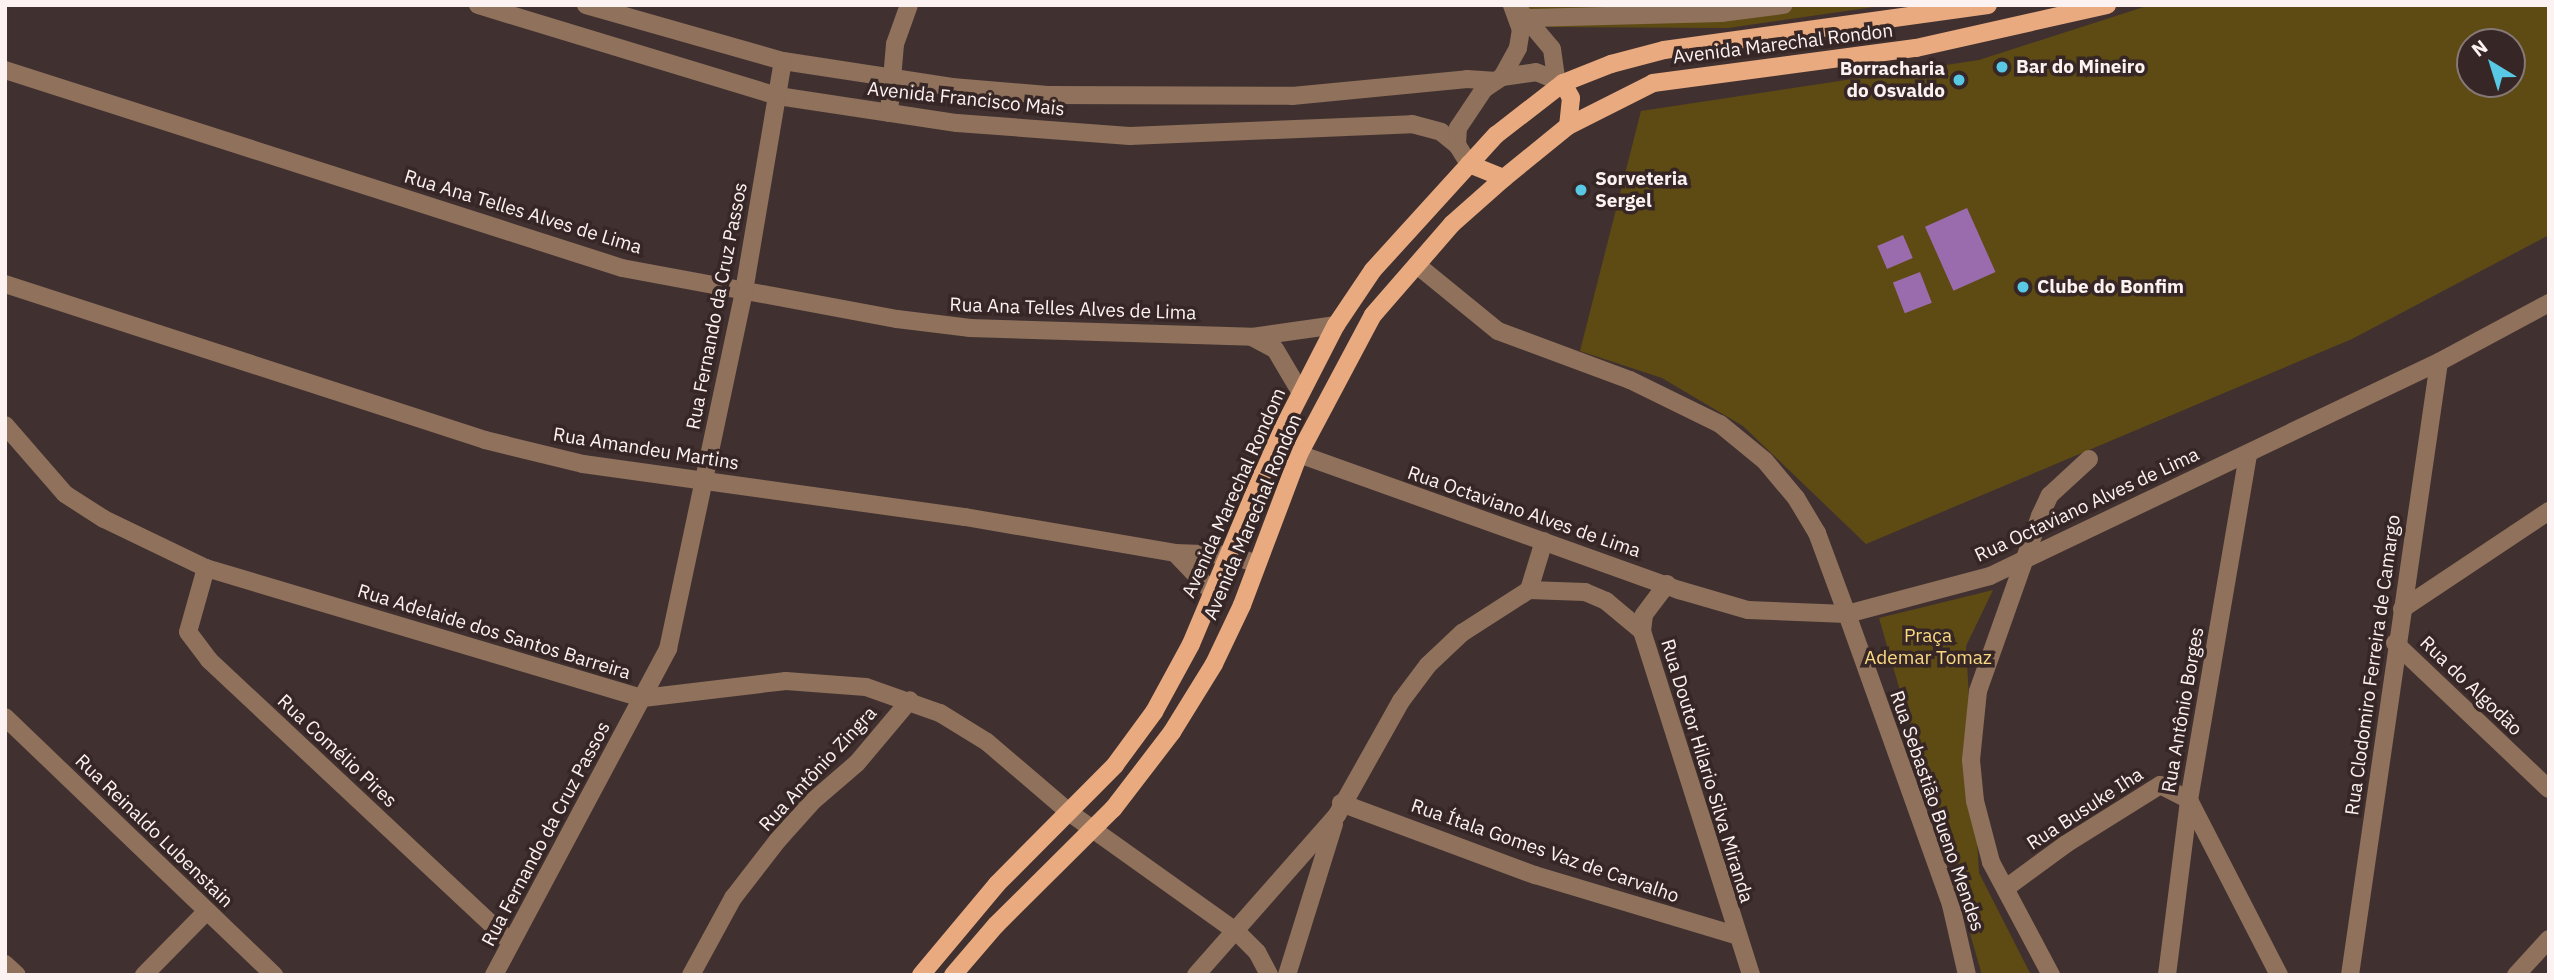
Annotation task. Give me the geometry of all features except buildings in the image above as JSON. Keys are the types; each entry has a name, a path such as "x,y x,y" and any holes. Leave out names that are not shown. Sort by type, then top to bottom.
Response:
{"main road":[{"name":"Avenida Marechal Rondom","path":"921,975 981,901 1115,765 1154,712 1213,593 1301,393 1336,325 1373,270 1496,135 1559,80 1664,50 1988,5"},
{"name":"Avenida Marechal Rondon","path":"953,975 1004,916 1093,831 1141,774 1197,692 1242,605 1299,454 1373,316 1452,225 1504,178 1568,126 1653,83 1916,48 2107,5"},
{"path":"1559,80 1571,98 1568,126"},
{"path":"1469,164 1504,178"}],"street":[{"name":"Avenida Francisco Mais","path":"478,5 778,96 889,113 1130,136 1412,124 1441,132 1457,145"},
{"name":"Avenida Francisco Mais","path":"586,5 783,61 952,87 1135,98 1292,96 1467,79 1498,79 1536,72 1559,80"},
{"path":"889,113 895,44 909,5"},
{"path":"1513,5 1529,18 1552,49 1559,80"},
{"path":"1469,164 1457,145 1458,128 1466,110 1498,79 1518,48 1521,30 1513,5"},
{"path":"1529,18 1721,13 1783,5"},
{"name":"Rua Fernando da Cruz Passos","path":"495,975 510,942 556,865 668,649 744,291 783,61"},
{"name":"Rua Ana Telles Alves de Lima","path":"5,70 622,268 970,328 1252,337 1336,325"},
{"name":"Rua Sebastião Bueno Mendes","path":"1417,265 1498,331 1629,380 1720,424 1765,461 1796,498 1817,533 1847,614 1951,905 1967,975"},
{"name":"Rua Amandeu Martins","path":"5,284 485,440 583,464 703,479 1175,553 1230,555 1257,564"},
{"name":"Rua Octaviano Alves de Lima","path":"1299,454 1748,610 1847,614 1990,576 2439,362 2549,303"},
{"path":"1252,337 1275,349 1301,393"},
{"name":"Rua Clodomiro Ferreira de Camargo","path":"2350,975 2395,643 2439,362"},
{"name":"Rua Adelaide dos Santos Barreira","path":"5,425 65,494 104,519 206,568 643,698 786,681 866,687 910,700 987,742 1093,831 1238,933 1257,952 1269,975"},
{"name":"Rua Antônio Borges","path":"2167,975 2189,800 2248,454"},
{"path":"2051,975 1991,862 1976,801 1971,760 1978,691 2030,556 2050,495 2089,459"},
{"path":"2402,609 2549,511"},
{"path":"1529,590 1544,541"},
{"path":"1175,553 1213,593"},
{"name":"Rua Comélio Pires","path":"206,568 188,632 209,660 510,942"},
{"name":"Rua Doutor Hilario Silva Miranda","path":"1667,584 1647,609 1642,631 1751,975"},
{"path":"1196,975 1238,933 1339,809 1428,665 1462,633 1529,590 1585,592 1614,606 1642,631"},
{"name":"Rua do Algodão","path":"2395,643 2549,789"},
{"name":"Rua Antônio Zingra","path":"691,975 733,898 771,850 813,801 856,763 910,700"},
{"name":"Rua Reinaldo Lubenstain","path":"5,717 274,975"},
{"name":"Rua Busuke Iha","path":"2006,888 2066,844 2160,785 2189,800"},
{"path":"2189,800 2279,975"},
{"path":"1287,975 1339,809"},
{"name":"Rua Ítala Gomes Vaz de Carvalho","path":"1339,809 1535,875 1738,936"},
{"path":"144,975 206,912"},
{"path":"2516,975 2549,939"},
{"path":"5,964 17,975"}],"green space":[{"path":"1521,5 1888,5 1728,28 1546,27"},
{"name":"Clube do Bonfim","path":"2150,5 2549,5 2549,235 2352,339 1866,544 1743,426 1662,378 1580,351 1641,111 1979,60"},
{"name":"Praça Ademar Tomaz","path":"1993,590 1966,646 1979,873 2031,975 1982,975 1879,618"}],"shaded area":[{"path":"1967,208 1995,272 1953,291 1925,227"},
{"path":"1903,235 1913,258 1887,269 1877,246"},
{"path":"1920,272 1932,303 1905,313 1893,282"}],"place":[{"name":"Bar do Mineiro","path":"2002,67"},
{"name":"Borracharia do Osvaldo","path":"1959,80"},
{"name":"Sorveteria Sergel","path":"1581,190"},
{"name":"Clube do Bonfim","path":"2023,287"}]}
